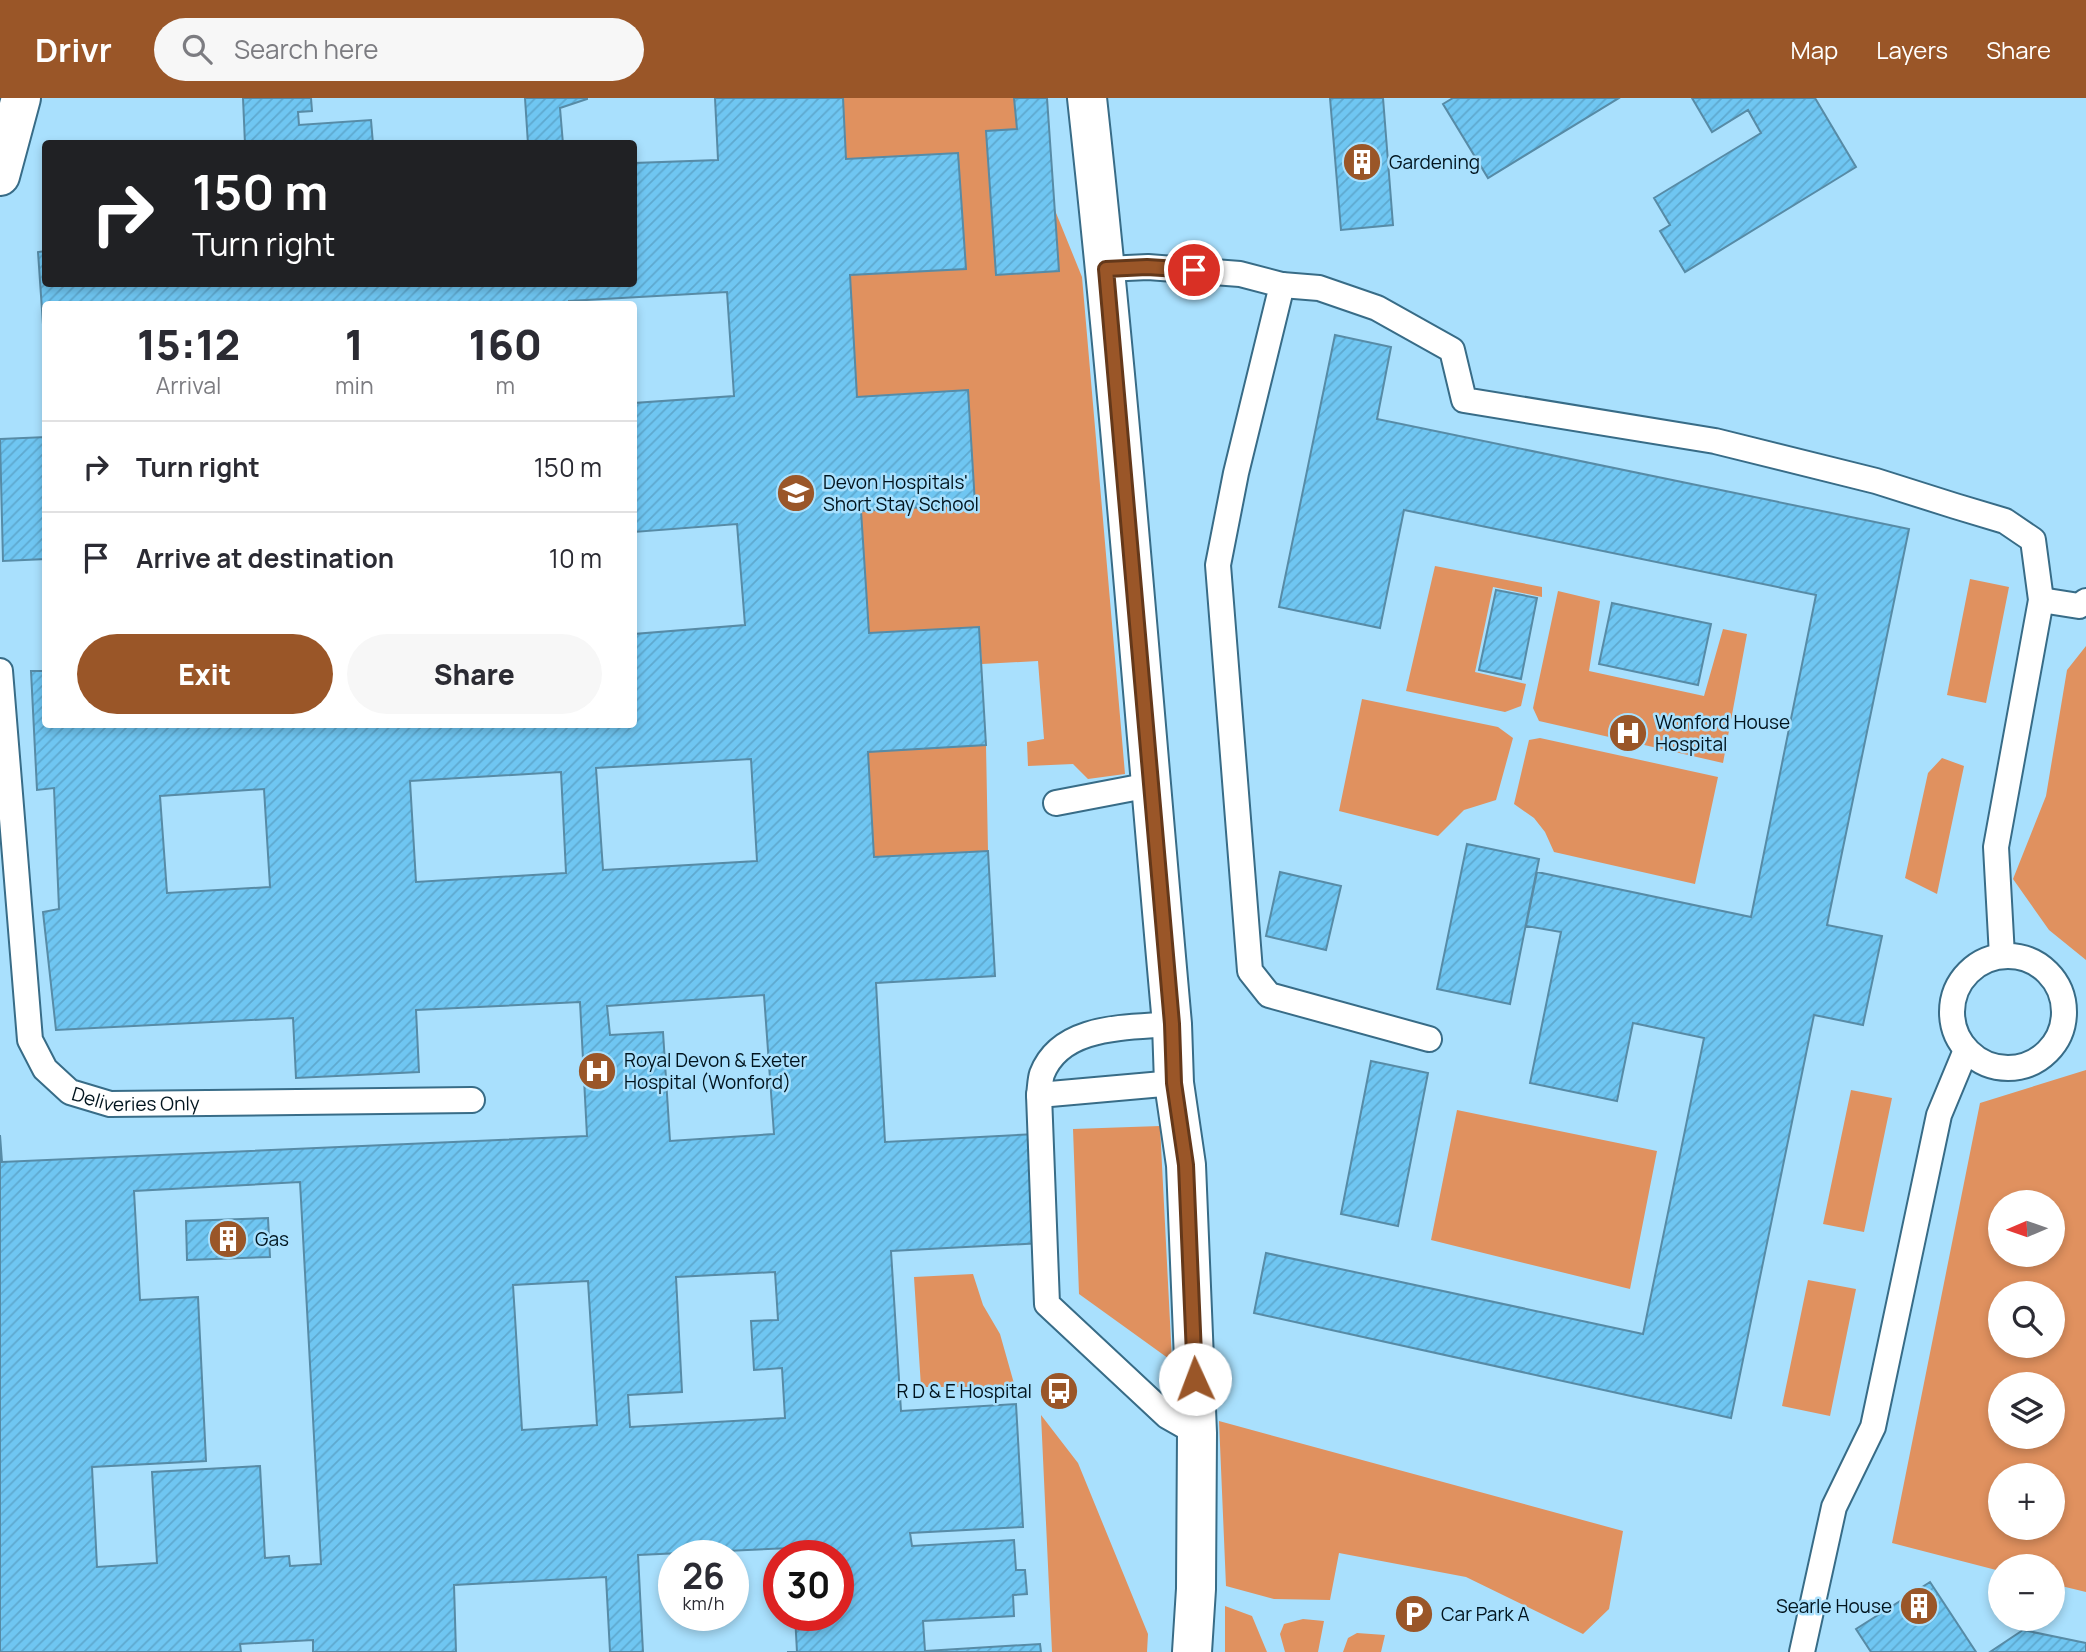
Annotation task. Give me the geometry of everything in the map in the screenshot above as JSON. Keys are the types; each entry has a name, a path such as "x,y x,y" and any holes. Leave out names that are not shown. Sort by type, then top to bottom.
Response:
{"street":[{"path":"0,176 22,98"},
{"path":"1087,98 1106,269 1172,1024 1174,1083 1186,1165 1197,1433 1196,1589 1192,1652"}],"lane":[{"path":"1106,269 1147,267 1240,274 1282,285 1319,288 1377,308 1452,350 1464,400 1715,440 1876,481 2005,521 2033,540 2041,600 1996,847 2002,956"},
{"path":"1282,285 1236,473 1218,565 1250,971 1269,996 1429,1039"},
{"path":"2041,600 2079,606 2086,601"},
{"name":"Deliveries Only","path":"0,671 30,1040 45,1069 70,1092 110,1104 472,1100"},
{"path":"1056,803 1150,785"},
{"path":"2002,956 2027,958 2044,970 2058,985 2075,1018 2050,1050 2034,1062 2015,1068 2003,1068 1983,1062 1966,1050 1955,1032 1952,1010 1959,984 1965,975 1982,961 2002,956"},
{"path":"1172,1024 1094,1032 1064,1045 1053,1054 1042,1075 1039,1095 1047,1304 1167,1416 1197,1433"},
{"path":"1801,1652 1834,1507 1873,1427 1939,1115 1966,1050"},
{"path":"1039,1095 1174,1083"}],"shaded area":[{"path":"843,98 1047,98 1052,203 1082,277 1125,774 1088,779 1073,764 1028,766 1027,742 1044,739 1038,661 982,664 979,627 869,633 861,511 975,504 968,390 857,397 850,275 966,268 958,153 846,159"},
{"path":"1435,566 1542,587 1542,597 1493,587 1475,672 1526,684 1521,706 1505,712 1406,691"},
{"path":"1970,579 2009,587 1986,703 1947,695"},
{"path":"1558,591 1600,601 1589,671 1704,696 1723,629 1747,634 1723,763 1539,721 1533,708"},
{"path":"2086,646 2086,960 2049,930 2013,879 2046,796 2067,670"},
{"path":"1362,699 1498,727 1513,738 1496,800 1464,810 1438,836 1339,811"},
{"path":"1540,738 1718,777 1695,884 1554,852 1545,832 1534,818 1514,804 1529,740"},
{"path":"986,745 988,851 874,857 868,752"},
{"path":"1942,758 1964,766 1937,894 1905,878 1928,773"},
{"path":"2086,1070 2086,1592 2065,1587 2065,1554 1988,1554 1988,1568 1892,1543 1980,1103"},
{"path":"1851,1090 1892,1098 1864,1232 1823,1224"},
{"path":"1457,1110 1657,1151 1630,1289 1431,1240"},
{"path":"1160,1126 1172,1361 1079,1294 1073,1129"},
{"path":"973,1274 983,1305 1000,1334 1015,1387 921,1387 914,1277"},
{"path":"1808,1280 1856,1289 1830,1416 1782,1406"},
{"path":"1041,1415 1078,1463 1148,1634 1147,1652 1052,1652"},
{"path":"1219,1421 1623,1531 1609,1609 1583,1634 1466,1577 1339,1553 1330,1600 1274,1599 1226,1586"},
{"path":"1225,1606 1252,1616 1267,1652 1225,1652"},
{"path":"1303,1619 1324,1621 1318,1652 1285,1652 1280,1634 1284,1624"},
{"path":"1357,1633 1385,1635 1381,1652 1343,1652 1348,1638"}],"building":[{"path":"243,98 311,98 312,111 298,112 299,125 371,120 373,140 245,140"},
{"path":"525,98 587,98 560,108 563,140 528,140"},
{"path":"715,98 843,98 846,159 958,153 966,269 850,275 857,397 968,390 975,504 861,511 869,633 979,627 986,745 868,752 874,857 988,851 995,976 876,983 885,1142 1036,1134 1042,1243 891,1251 901,1411 1016,1404 1023,1527 910,1533 912,1546 1014,1540 1016,1570 1025,1570 1027,1594 1013,1595 1014,1616 923,1621 925,1651 1040,1644 1041,1652 797,1652 796,1631 854,1631 854,1540 763,1540 763,1549 749,1550 749,1540 658,1540 658,1554 638,1555 643,1652 610,1652 606,1577 454,1585 456,1652 313,1652 313,1640 240,1644 241,1652 0,1652 0,1135 2,1162 587,1136 580,1002 416,1010 419,1072 296,1078 293,1018 56,1030 43,912 59,909 54,788 37,790 31,671 42,671 42,728 637,728 637,634 745,625 737,524 637,532 637,403 734,396 727,292 569,301 42,301 42,310 38,252 42,252 42,287 637,287 637,163 718,160","holes":["751,759 757,861 603,870 596,768","561,772 566,873 416,882 410,781","264,789 270,887 167,893 160,796","764,995 774,1134 670,1141 663,1032 610,1035 607,1006","300,1182 321,1564 290,1566 289,1556 265,1558 260,1466 152,1472 157,1563 97,1567 92,1467 206,1461 198,1297 140,1300 134,1191","775,1272 778,1320 751,1321 754,1370 782,1368 785,1418 630,1427 628,1395 682,1392 676,1277","588,1281 597,1425 522,1430 513,1285"]},
{"path":"1014,98 1047,98 1059,271 996,275 986,131 1017,129"},
{"name":"Gardening","path":"1330,98 1383,98 1393,225 1341,230"},
{"path":"1453,98 1619,98 1488,178 1443,104"},
{"path":"1692,98 1815,98 1856,167 1685,272 1660,231 1670,225 1654,198 1761,133 1748,110 1712,132"},
{"name":"Wonford House Hospital","path":"1335,335 1391,347 1377,419 1909,529 1827,925 1882,936 1863,1025 1814,1015 1731,1418 1254,1313 1266,1253 1643,1334 1704,1038 1633,1023 1617,1101 1530,1083 1561,932 1526,926 1537,872 1751,917 1816,595 1404,510 1380,628 1279,607"},
{"path":"42,437 42,559 3,561 0,439"},
{"path":"1496,590 1537,598 1521,679 1479,670"},
{"path":"1612,603 1711,624 1698,685 1599,664"},
{"path":"1467,844 1539,859 1510,1004 1437,989"},
{"path":"1280,872 1341,886 1326,950 1266,936"},
{"path":"1371,1061 1428,1073 1398,1226 1341,1214"},
{"name":"Gas","path":"268,1218 270,1257 187,1260 186,1221"},
{"name":"Searle House","path":"1930,1582 1976,1652 1871,1652 1856,1629"},
{"path":"2022,1631 2086,1643 2086,1652 1990,1652"}],"place":[{"name":"Gardening","path":"1362,162"},
{"name":"Devon Hospitals' Short Stay School","path":"796,493"},
{"name":"Wonford House Hospital","path":"1628,733"},
{"name":"Royal Devon & Exeter Hospital (Wonford)","path":"597,1071"},
{"name":"Gas","path":"228,1239"},
{"name":"R D & E Hospital","path":"1059,1391"},
{"name":"Searle House","path":"1919,1606"},
{"name":"Car Park A","path":"1414,1614"}],"route":[{"path":"1194,270 1147,267 1106,269 1172,1024 1174,1083 1186,1165 1195,1379"}]}
